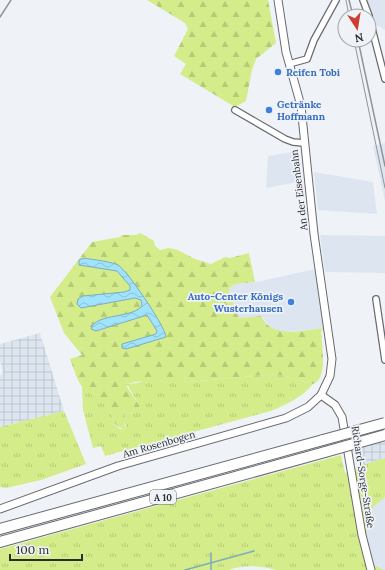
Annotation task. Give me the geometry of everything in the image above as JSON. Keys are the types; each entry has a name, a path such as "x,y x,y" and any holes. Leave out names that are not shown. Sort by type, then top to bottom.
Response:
{"highway":[{"name":"A 10","path":"0,529 385,423"},
{"name":"A 10","path":"0,542 385,435"}],"main road":[{"name":"An der Eisenbahn","path":"278,0 290,64 301,106 314,234 332,357 330,376 321,395"},
{"name":"Am Rosenbogen","path":"0,508 118,466 286,418 308,407 321,395"},
{"name":"Richard-Sorge-Straße","path":"321,395 335,405 342,417 362,535 371,570"}],"street":[{"path":"290,64 307,59 314,40 336,0"},
{"path":"377,48 385,79"},
{"path":"235,110 285,139 293,142 304,143"},
{"path":"376,299 385,360"}],"shaded area":[{"path":"367,0 385,0 385,30 377,25 377,8 369,8"},
{"path":"385,143 385,201 373,146"},
{"path":"298,151 303,181 266,188 268,156"},
{"path":"314,172 373,182 377,214 318,210"},
{"path":"320,235 385,236 385,273 325,272"},
{"path":"315,269 324,328 286,332 278,331 270,327 261,316 239,318 230,296 229,288 236,284 256,282"},
{"path":"40,333 64,411 0,427 0,376 3,372 0,361 0,344"},
{"path":"385,432 385,458 362,465 355,440"},
{"path":"385,497 384,570 374,565 368,548 365,514"}],"green space":[{"path":"147,0 268,0 276,43 256,59 252,70 246,101 235,107 180,74 186,64 174,56 188,29 185,23"},
{"path":"140,233 154,241 155,246 160,250 169,248 178,250 195,259 211,264 225,257 230,258 249,253 255,282 236,284 229,288 230,296 239,318 261,316 266,323 280,331 289,332 324,328 321,332 323,361 321,376 318,381 313,384 276,374 188,382 146,381 127,384 127,387 139,405 140,410 135,413 124,411 125,428 118,427 106,405 83,388 79,382 70,359 82,355 64,333 50,297 92,242 120,237 122,235 136,235","holes":["84,258 118,265 124,272 166,337 123,344 156,334 157,331 147,315 96,331 97,321 121,317 133,313 142,307 141,300 135,298 81,308 130,290 130,286 117,271"]},
{"path":"276,374 313,384 299,397 271,411 105,456 101,446 93,448 83,410 82,387 99,397 109,408 116,426 120,429 125,428 126,426 122,412 127,411 131,413 139,405 127,384 146,380 164,382 175,380 188,382"},
{"path":"64,411 86,464 41,480 6,488 0,487 0,427"},
{"path":"341,455 345,473 362,465 385,458 385,497 365,514 368,548 374,565 384,570 276,570 252,566 229,570 0,570 0,549"}],"water":[{"path":"84,258 118,265 123,269 153,311 166,337 126,349 122,348 122,344 156,334 157,331 147,315 96,331 91,329 99,320 130,313 142,306 141,300 135,298 81,308 77,304 78,299 83,296 124,292 130,290 130,286 117,271 79,265 79,260"}],"waterway":[{"path":"185,570 254,551"},
{"path":"211,553 211,570"}],"tunnel":[{"path":"346,439 385,429"}],"tram line":[{"path":"346,0 348,8"},
{"path":"356,48 385,188"}],"railway":[{"path":"0,17 11,0"},
{"path":"349,0 351,8"},
{"path":"360,48 385,166"}],"place":[{"name":"Reifen Tobi","path":"278,72"},
{"name":"Getränke Hoffmann","path":"269,110"},
{"name":"Auto-Center Königs Wusterhausen","path":"291,302"}]}
